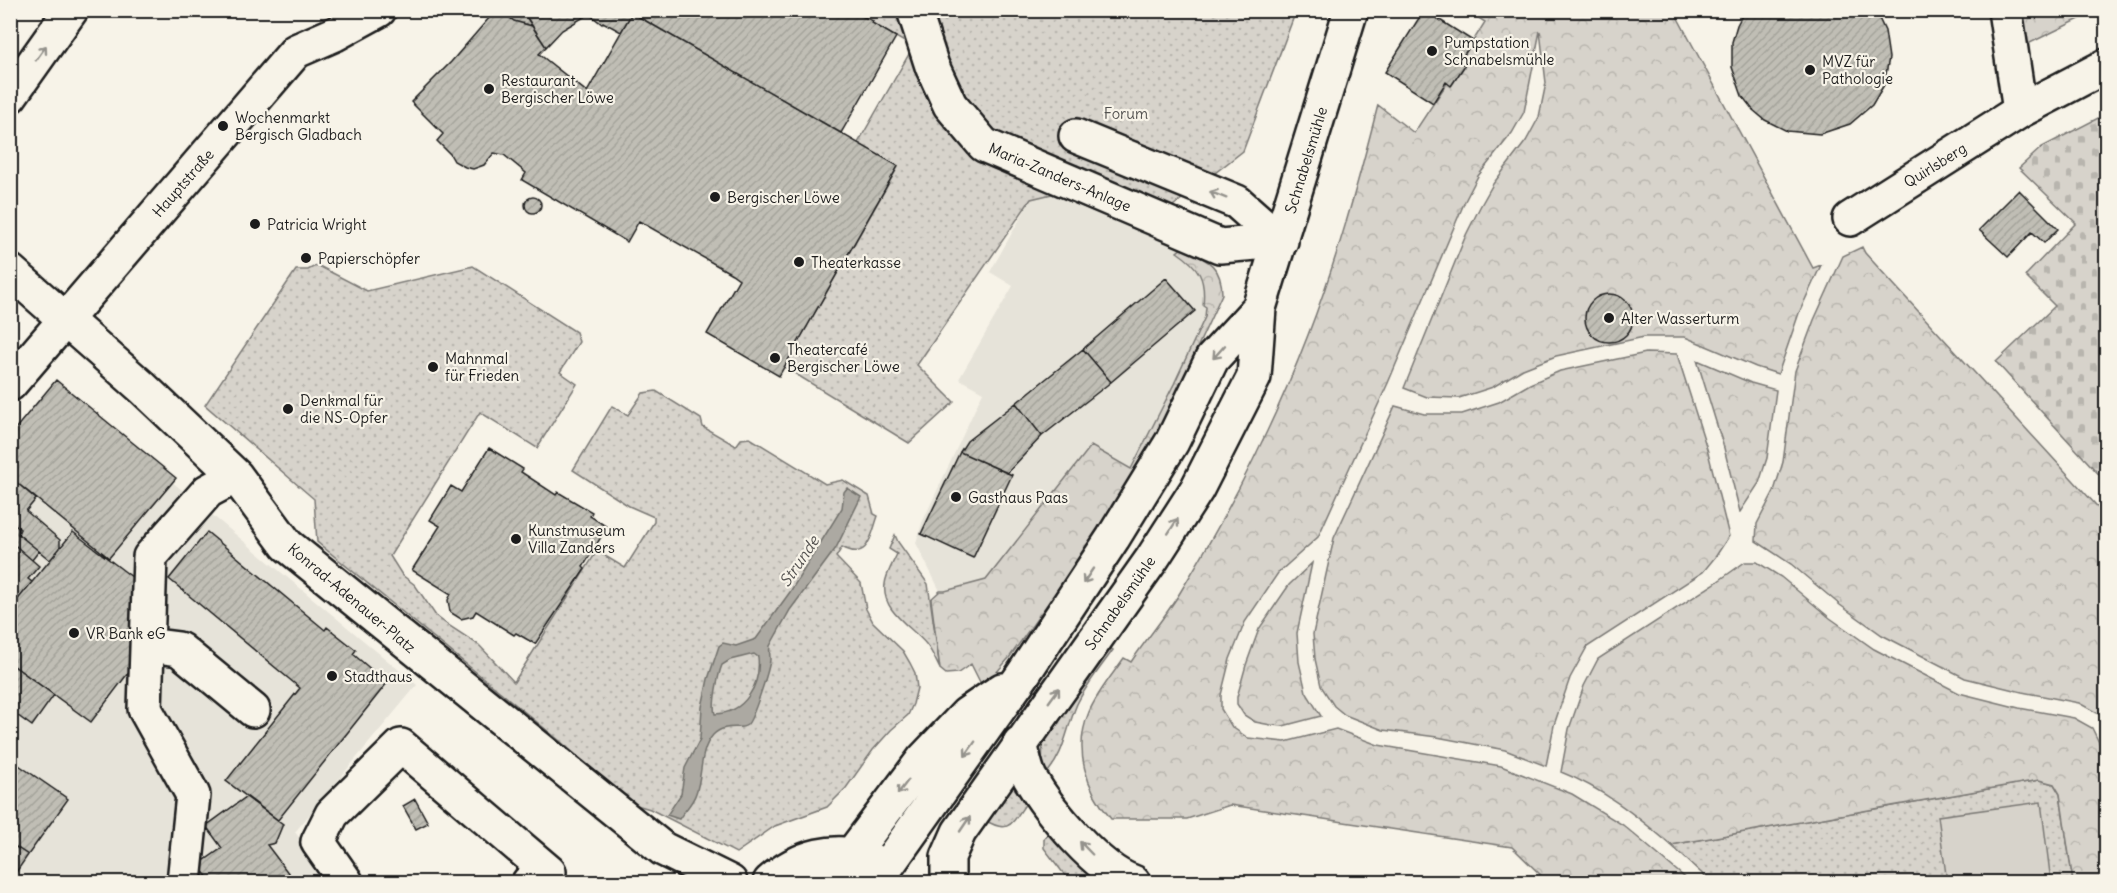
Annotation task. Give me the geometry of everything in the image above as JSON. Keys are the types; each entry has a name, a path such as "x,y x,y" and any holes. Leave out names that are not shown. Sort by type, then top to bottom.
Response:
{"street":[{"name":"Hauptstraße","path":"10,384 296,51 335,34 378,10"},
{"name":"Maria-Zanders-Anlage","path":"914,10 932,66 950,105 984,145 1220,246 1281,241"},
{"name":"Schnabelsmühle","path":"947,880 948,857 959,832 1152,559 1197,489 1254,377 1259,308 1351,10"},
{"path":"2005,10 2020,111"},
{"path":"10,96 67,12"},
{"name":"Quirlsberg","path":"1850,219 2020,111 2106,66"},
{"path":"1071,145 1225,222 1281,241"},
{"name":"Konrad-Adenauer-Platz","path":"10,271 143,388 236,476 287,545 663,849 730,882"},
{"name":"Schnabelsmühle","path":"893,876 1113,538 1172,442 1212,359 1259,308"},
{"path":"184,882 193,795 146,709 150,556 208,491 236,476"},
{"path":"148,645 179,649 253,710"},
{"name":"Schnabelsmühle","path":"853,853 923,760 967,714 1022,676"},
{"path":"1020,743 1029,776 1048,806 1089,852 1123,879 1132,882"},
{"path":"346,882 318,842 332,814 401,746 549,872 529,882"},
{"path":"770,882 784,870 812,857 839,853 853,853 872,860 893,876"},
{"path":"831,882 878,875 893,876"}],"shaded area":[{"path":"1052,193 1182,248 1177,252 1195,266 1203,281 1205,317 1131,469 1091,447 986,580 940,591 916,543 922,523 983,392 959,379 1013,286 990,272 1031,199"},
{"path":"53,383 417,685 295,832 332,882 11,882 11,434"},
{"path":"847,488 861,497 836,548 790,610 770,646 767,672 750,721 744,727 723,729 713,735 705,748 693,800 679,819 667,815 681,794 685,768 700,739 702,707 719,646 723,643 736,646 756,639 790,592 842,508 844,492","holes":["754,654 758,657 757,678 749,696 735,709 715,714 714,704 722,665 730,660"]}],"green space":[{"name":"Forum","path":"857,11 1296,11 1243,151 1141,231 1052,194 1031,199 917,365 954,402 909,443 784,367 898,167 858,143 913,47 872,23 873,21 856,14"},
{"path":"1468,11 1674,11 1813,268 1821,265 1799,313 1778,374 1685,337 1644,337 1556,356 1523,369 1493,387 1459,398 1427,397 1404,388 1466,235 1493,184 1526,141 1539,117 1546,83 1540,31 1524,112 1512,133 1478,176 1465,201 1388,383 1318,537 1278,573 1245,622 1230,659 1221,695 1221,709 1232,727 1248,738 1285,742 1336,729 1378,745 1501,766 1572,794 1623,825 1690,882 1548,882 1512,847 1230,805 1187,819 1111,819 1095,795 1085,768 1082,741 1084,726 1092,705 1124,658 1131,662 1181,591 1234,498 1281,401 1308,335 1338,250 1378,105 1414,133 1447,83 1452,85 1465,65 1460,62 1485,22"},
{"path":"2015,11 2096,11 2030,43 2020,45"},
{"path":"2106,114 2106,482 1996,362 2055,306 2025,276 2076,223 2019,168 2042,147"},
{"path":"1862,247 1865,253 2106,516 2106,718 2079,703 1965,678 1882,635 1840,605 1791,564 1756,541 1757,524 1774,491 1783,462 1795,371 1814,320 1843,256"},
{"path":"1182,248 1211,264 1219,276 1222,294 1167,413 1120,502 1009,658 983,688 971,664 958,673 946,674 940,669 931,599 940,591 986,580 1091,446 1131,469 1205,317 1206,307 1203,305 1202,280 1196,268 1177,252"},
{"path":"317,265 367,291 473,266 576,332 579,342 560,372 577,384 537,448 480,412 390,556 402,575 415,585 436,616 479,645 514,682 597,551 625,568 654,522 654,517 629,506 573,470 612,406 628,415 643,393 656,391 701,419 703,427 736,446 741,439 750,438 825,484 843,480 869,496 874,514 878,516 868,544 858,551 842,547 836,557 861,583 866,609 873,622 903,651 915,673 917,688 908,715 873,750 846,788 827,807 775,826 736,853 650,809 630,803 560,741 317,542 314,499 205,405 296,270 308,270"},
{"path":"1646,353 1677,354 1708,452 1729,536 1703,572 1587,647 1570,678 1554,725 1546,766 1505,750 1437,737 1383,730 1345,715 1334,706 1321,686 1315,659 1313,634 1334,538 1395,406 1424,414 1462,414 1499,402 1530,384 1560,371"},
{"path":"1697,360 1751,383 1776,390 1767,458 1759,483 1740,512 1724,448"},
{"path":"895,535 928,584 940,669 926,644 892,610 885,594 888,572 897,554 889,549"},
{"path":"1745,562 1757,562 1781,577 1830,618 1874,649 1959,693 2019,708 2074,718 2092,728 2106,757 2106,882 2073,882 2060,794 2054,784 2039,780 1671,845 1605,794 1561,772 1569,729 1584,686 1598,659"},
{"path":"1312,563 1297,633 1299,662 1306,692 1321,716 1283,726 1255,722 1244,715 1237,704 1246,665 1259,629 1289,585"},
{"path":"1105,645 1113,650 1077,704 1061,750 1045,776 1042,765 1043,741"},
{"path":"2039,780 2054,784 2060,794 2073,882 1711,882 1671,845"},
{"path":"1009,786 1013,787 1026,803 1017,817 1004,827 983,819"},
{"path":"2041,802 2051,882 1947,882 1938,816"},
{"path":"1050,831 1091,877 1100,882 1070,882 1044,848 1044,839"}],"building":[{"path":"10,10 18,13 12,18 16,22 10,29"},
{"name":"Bergischer Löwe","path":"496,10 500,10 514,21 532,26 546,47 539,54 587,92 632,13 898,166 779,376 707,334 739,279 732,274 639,221 627,242 522,180 526,173 504,155 494,153 484,165 473,169 454,161 437,141 443,134 411,102 451,62"},
{"path":"500,10 522,10 532,26 514,21"},
{"path":"522,10 627,10 632,13 621,32 603,22 602,24 589,14 562,30 546,47"},
{"path":"627,10 848,10 873,21 872,23 896,37 841,133"},
{"name":"Pumpstation Schnabelsmühle","path":"1424,10 1473,41 1459,62 1465,65 1451,86 1446,82 1433,103 1385,72"},
{"name":"MVZ für Pathologie","path":"1745,10 1763,10 1768,15 1772,10 1875,10 1885,31 1889,58 1884,85 1872,105 1850,124 1820,134 1787,131 1765,120 1742,96 1732,67 1732,42"},
{"path":"2019,190 2058,229 2044,243 2032,232 2008,257 1979,230"},
{"path":"530,197 536,197 541,205 539,211 530,213 525,208 525,202"},
{"path":"1166,278 1195,311 1111,382 1083,349"},
{"name":"Alter Wasserturm","path":"1609,294 1626,301 1633,318 1626,335 1609,342 1592,335 1585,318 1592,301"},
{"path":"1083,349 1111,382 1042,436 1016,403"},
{"path":"56,380 176,478 109,558 10,477 10,435"},
{"path":"1016,403 1042,436 1007,473 960,452 967,441"},
{"name":"Kunstmuseum Villa Zanders","path":"489,448 523,469 521,472 556,495 558,492 592,512 590,516 607,527 583,567 585,569 535,644 516,633 514,635 476,611 473,616 461,619 450,612 448,600 451,594 412,570 440,526 430,520 451,486 461,492"},
{"path":"960,452 1012,475 973,558 921,534"},
{"path":"10,477 36,499 26,511 60,540 60,548 50,560 18,534 20,529 15,525 10,531"},
{"path":"15,525 20,529 18,534 39,551 32,560 10,541 10,531"},
{"name":"VR Bank eG","path":"73,532 145,587 132,668 91,722 10,663 10,600 15,603"},
{"name":"Stadthaus","path":"207,532 325,630 327,627 356,650 353,654 387,683 278,820 226,781 300,688 169,579"},
{"path":"10,541 39,566 28,579 32,582 15,603 10,600"},
{"path":"10,663 54,695 32,726 10,710"},
{"path":"10,759 68,799 28,855 10,843"},
{"path":"246,797 283,824 275,843 267,845 295,882 211,882 198,865 222,848 206,826"},
{"path":"415,799 428,823 416,829 403,806"},
{"path":"10,843 28,855 10,881"}],"place":[{"name":"Pumpstation Schnabelsmühle","path":"1432,51"},
{"name":"MVZ für Pathologie","path":"1810,70"},
{"name":"Restaurant Bergischer Löwe","path":"489,89"},
{"name":"Wochenmarkt Bergisch Gladbach","path":"223,126"},
{"name":"Bergischer Löwe","path":"715,197"},
{"name":"Patricia Wright","path":"255,224"},
{"name":"Papierschöpfer","path":"306,258"},
{"name":"Theaterkasse","path":"799,262"},
{"name":"Alter Wasserturm","path":"1609,318"},
{"name":"Theatercafé Bergischer Löwe","path":"775,358"},
{"name":"Mahnmal für Frieden","path":"433,367"},
{"name":"Denkmal für die NS-Opfer","path":"288,409"},
{"name":"Gasthaus Paas","path":"956,497"},
{"name":"Kunstmuseum Villa Zanders","path":"516,539"},
{"name":"VR Bank eG","path":"74,633"},
{"name":"Stadthaus","path":"332,676"}],"water label":[{"name":"Strunde","path":"799,561"}]}
